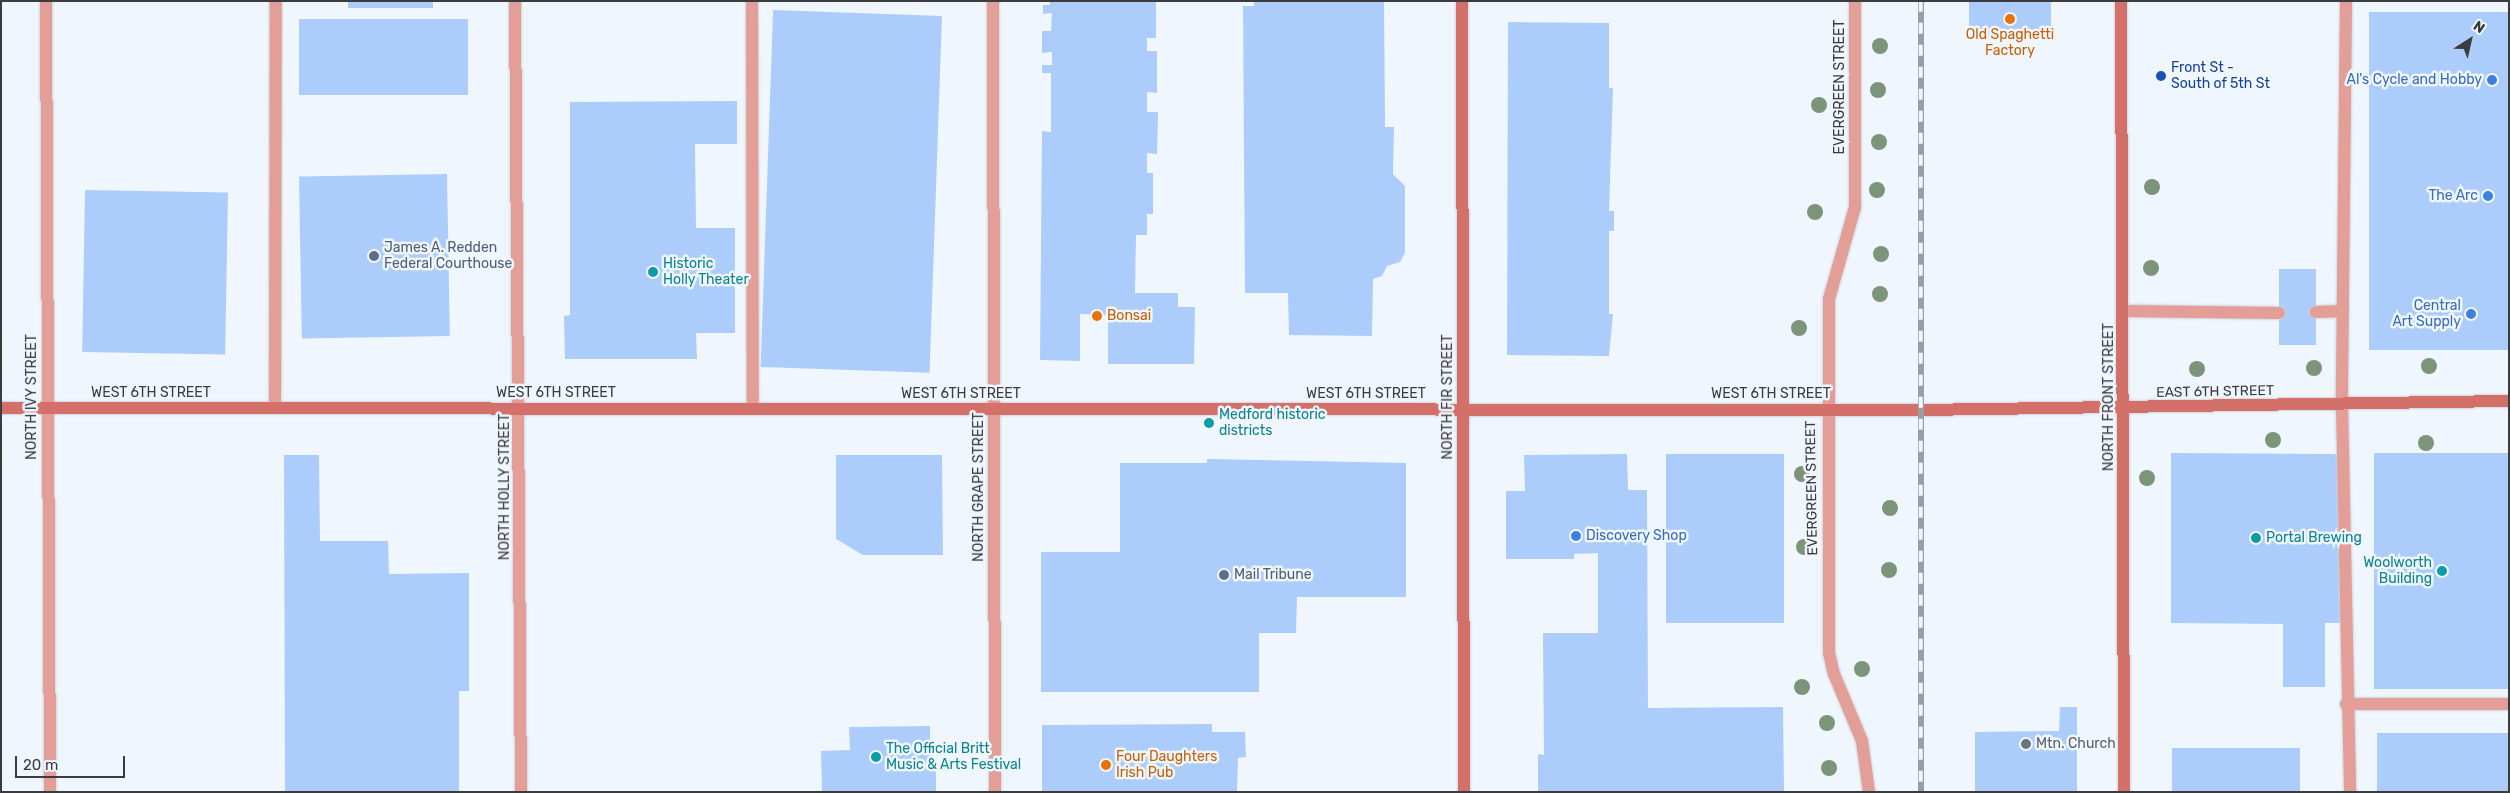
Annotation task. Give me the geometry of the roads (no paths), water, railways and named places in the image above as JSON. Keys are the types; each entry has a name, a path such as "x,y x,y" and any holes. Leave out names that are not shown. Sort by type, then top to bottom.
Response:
{"street":[{"name":"NORTH IVY STREET","path":"46,1 50,792"},
{"path":"275,408 276,1"},
{"name":"NORTH HOLLY STREET","path":"515,1 520,408 521,792"},
{"path":"752,1 752,408"},
{"name":"NORTH GRAPE STREET","path":"992,1 995,792"},
{"name":"NORTH FIR STREET","path":"1462,1 1464,792"},
{"name":"EVERGREEN STREET","path":"1855,1 1855,207 1828,299 1826,410 1829,653 1834,674 1862,741 1869,792"},
{"name":"NORTH FRONT STREET","path":"2121,1 2124,311 2124,792"},
{"path":"2346,1 2342,405 2346,704 2350,792"},
{"path":"2124,311 2279,313"},
{"path":"2316,312 2344,311"},
{"name":"EAST 6TH STREET","path":"1921,410 2124,409 2509,401"},
{"name":"WEST 6TH STREET","path":"1,408 1921,410"},
{"path":"2346,704 2509,704"}],"railway":[{"path":"1921,1 1921,792"}],"place":[{"name":"Old Spaghetti Factory","path":"2010,19"},
{"name":"Front St - South of 5th St","path":"2161,76"},
{"name":"Al's Cycle and Hobby","path":"2492,80"},
{"name":"The Arc","path":"2488,196"},
{"name":"James A. Redden Federal Courthouse","path":"374,256"},
{"name":"Historic Holly Theater","path":"653,272"},
{"name":"Central Art Supply","path":"2471,314"},
{"name":"Bonsai","path":"1097,316"},
{"name":"Medford historic districts","path":"1209,423"},
{"name":"Discovery Shop","path":"1576,536"},
{"name":"Portal Brewing","path":"2256,538"},
{"name":"Woolworth Building","path":"2442,571"},
{"name":"Mail Tribune","path":"1224,575"},
{"name":"Mtn. Church","path":"2026,744"},
{"name":"The Official Britt Music & Arts Festival","path":"876,757"},
{"name":"Four Daughters Irish Pub","path":"1106,765"}]}
